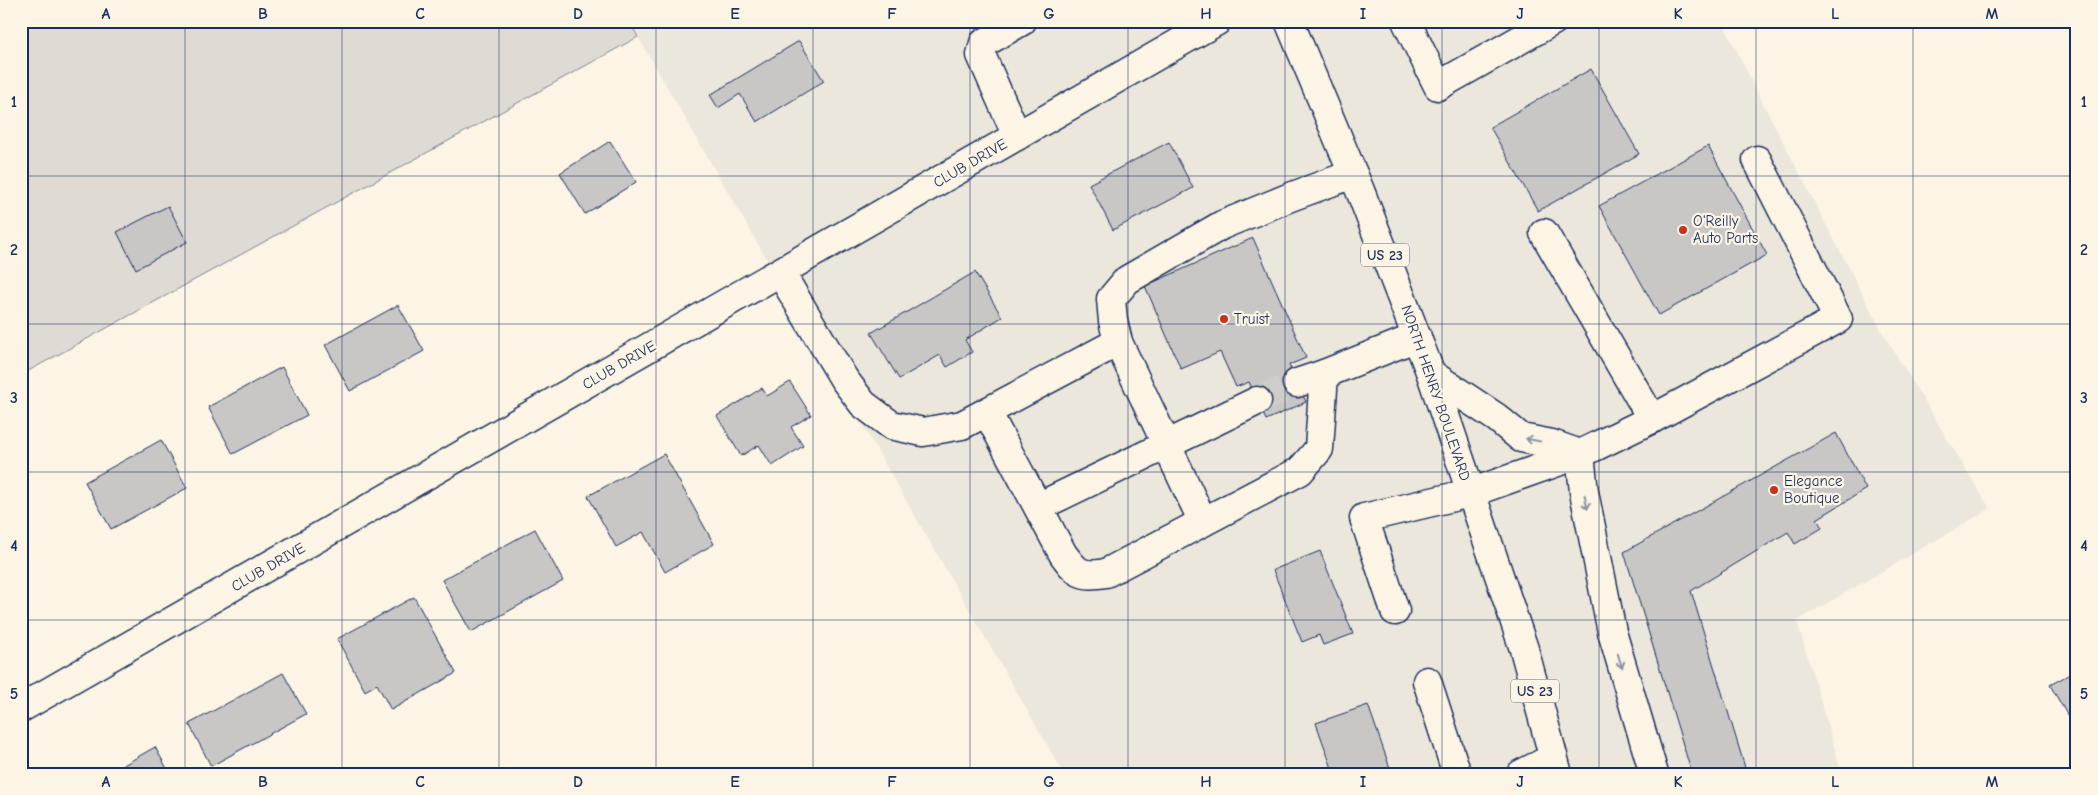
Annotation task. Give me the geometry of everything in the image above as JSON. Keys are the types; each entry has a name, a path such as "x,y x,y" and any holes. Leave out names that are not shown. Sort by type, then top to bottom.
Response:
{"main road":[{"path":"1017,136 980,55 984,43 1022,21"},
{"name":"CLUB DRIVE","path":"21,708 1217,21"},
{"name":"NORTH HENRY BOULEVARD","path":"1289,21 1353,174 1431,374 1524,649 1556,766"},
{"path":"1406,21 1438,86 1554,21"},
{"path":"1395,611 1364,518 1470,493 1580,454 1652,419 1838,319 1757,160"},
{"path":"1203,522 1118,342 1113,321 1111,299 1127,280 1222,225 1353,174"},
{"path":"1544,233 1652,419"},
{"path":"780,272 844,379 863,404 891,425 923,432 962,425 1118,342"},
{"path":"1297,383 1417,337"},
{"path":"987,412 1062,554 1076,571 1093,575 1106,573 1300,471 1319,449 1324,374"},
{"path":"1431,374 1497,418 1521,438 1552,444 1580,454"},
{"path":"1038,507 1257,401"},
{"path":"1580,454 1584,492 1612,632 1654,774"},
{"path":"1427,681 1457,774"},
{"path":"1521,774 1556,766"}],"shaded area":[{"path":"21,21 629,21 638,37 21,375"},
{"path":"629,21 1722,21 1759,96 1884,335 1990,509 1797,621 1842,774 1064,774"}],"building":[{"path":"799,41 824,81 757,122 740,94 718,108 710,95"},
{"path":"1591,69 1639,154 1538,211 1490,127"},
{"path":"610,141 636,182 585,214 560,173"},
{"path":"1169,142 1193,188 1113,230 1089,184"},
{"name":"O'Reilly Auto Parts","path":"1708,146 1767,255 1659,315 1599,206"},
{"path":"168,206 187,242 136,269 117,232"},
{"name":"Truist","path":"1253,238 1306,358 1289,365 1306,402 1266,420 1249,382 1236,387 1220,352 1181,369 1145,286"},
{"path":"975,272 1002,317 965,340 972,352 947,367 940,355 899,379 871,333"},
{"path":"398,305 424,351 350,391 325,345"},
{"path":"282,367 307,415 233,454 208,407"},
{"path":"790,382 811,415 791,427 803,446 772,466 759,445 741,456 717,416 762,388 767,396"},
{"path":"1836,433 1866,489 1817,519 1822,528 1795,544 1788,532 1691,591 1747,774 1692,774 1624,552"},
{"path":"161,440 187,488 111,529 85,482"},
{"path":"664,454 714,544 665,572 643,532 616,547 588,496"},
{"path":"535,529 563,581 471,632 442,580"},
{"path":"1320,551 1353,634 1323,645 1319,635 1302,642 1273,570"},
{"path":"414,597 456,673 391,710 377,684 365,691 337,639"},
{"path":"2077,670 2077,714 2069,718 2050,685"},
{"path":"283,673 306,714 211,766 189,724"},
{"path":"1368,705 1392,774 1334,774 1316,723"},
{"path":"155,747 170,774 108,774"}],"tunnel":[{"path":"1257,401 1297,383"}],"place":[{"name":"O'Reilly Auto Parts","path":"1683,230"},
{"name":"Truist","path":"1224,319"},
{"name":"Elegance Boutique","path":"1774,490"}]}
